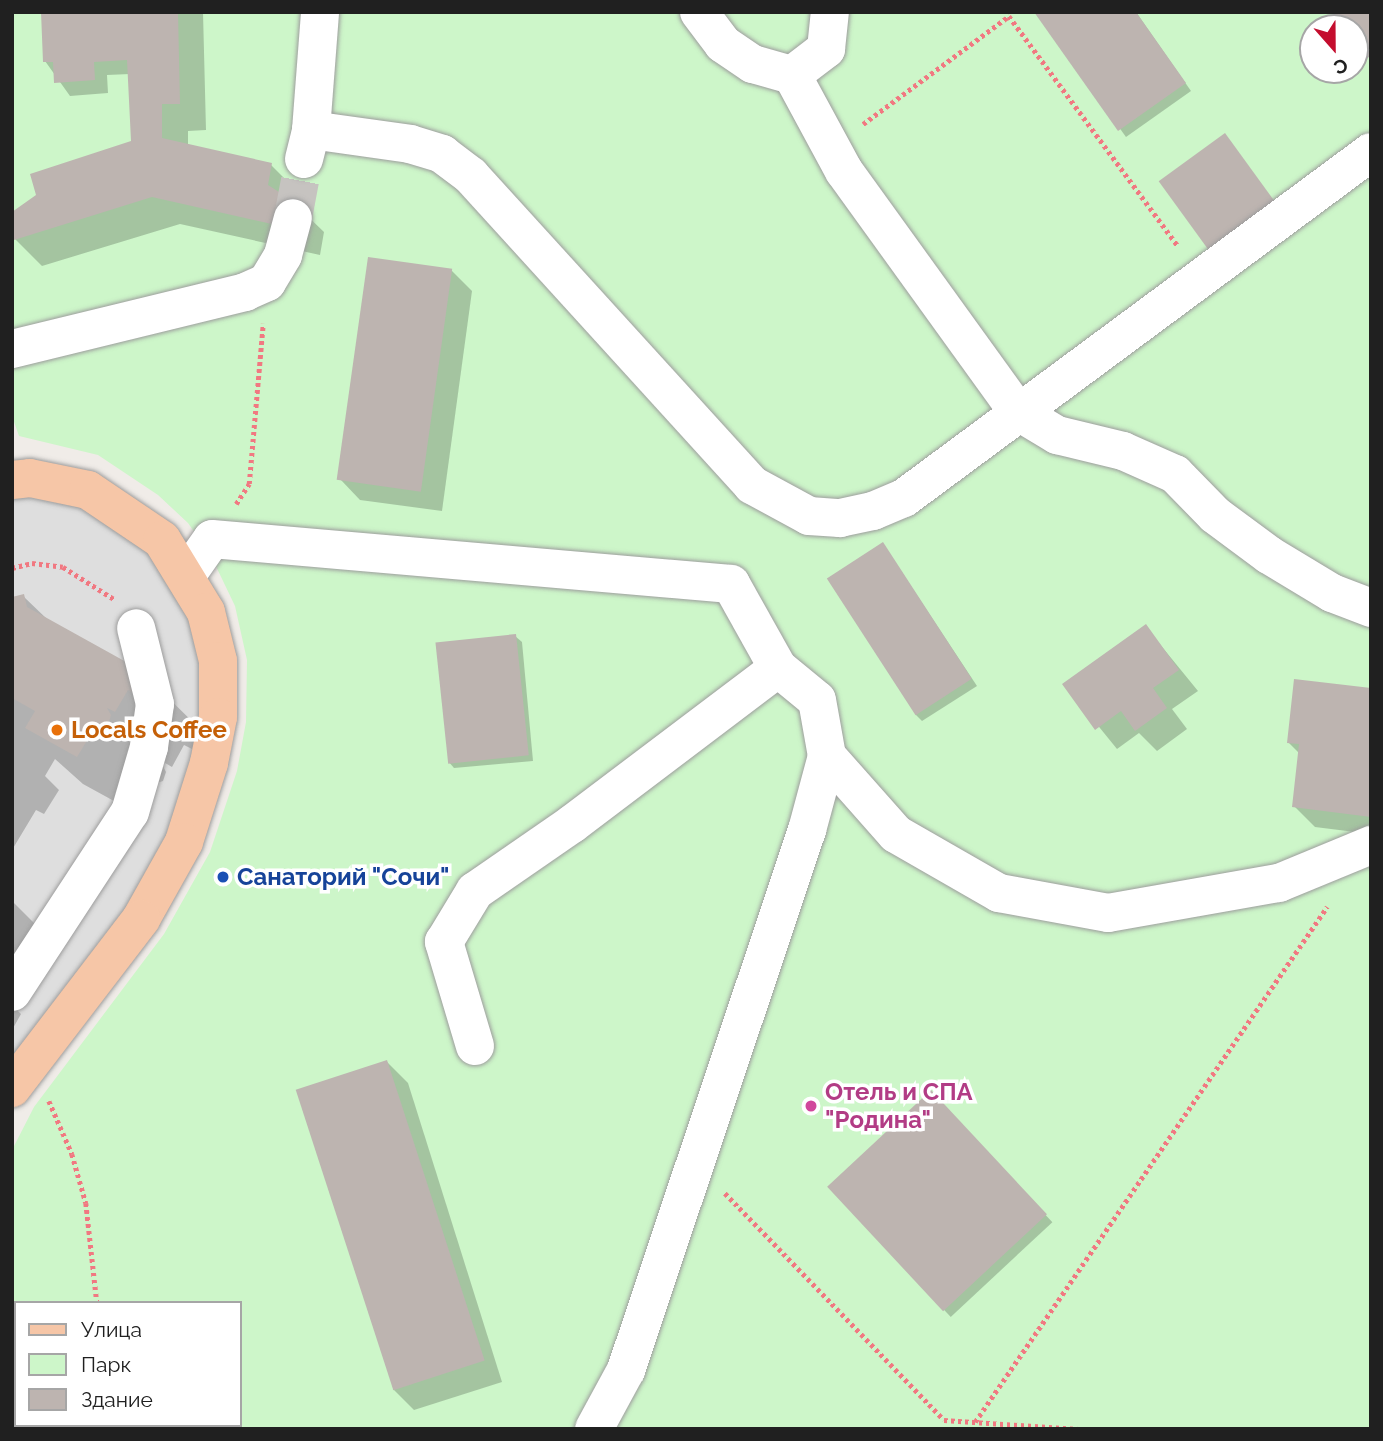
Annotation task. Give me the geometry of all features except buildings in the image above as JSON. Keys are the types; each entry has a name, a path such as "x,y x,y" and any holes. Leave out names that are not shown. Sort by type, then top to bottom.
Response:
{"main road":[{"path":"12,480 30,478 88,490 162,540 206,612 219,661 218,717 209,763 184,842 141,919 22,1088"}],"lane":[{"path":"320,12 307,145 410,144 442,154 471,176 725,458 761,491 809,516 840,518 873,511 904,498 1017,411 1371,152"},
{"path":"699,12 723,44 753,64 792,75 830,149 1017,411 1056,435 1135,455 1175,474 1214,515 1269,555 1332,593 1371,608"},
{"path":"792,75 826,49 830,12"},
{"path":"12,349 220,300 267,282 283,255 293,218"},
{"path":"186,576 212,539 732,584 778,668 817,700 827,756 807,830 626,1370 594,1429"},
{"path":"12,992 130,812 149,747 155,704 136,628"},
{"path":"475,1046 444,942 475,891 572,824 778,668"},
{"path":"827,756 896,834 999,893 1108,913 1279,883 1371,845"}],"path":[{"path":"830,149 1009,16 1201,278"},
{"path":"212,539 249,484 267,282"},
{"path":"12,568 32,564 63,567 106,591 136,628"},
{"path":"975,1422 1330,903"},
{"path":"22,1088 72,1154 86,1203 97,1301"},
{"path":"695,1162 944,1420 1079,1429"}],"shaded area":[{"path":"32,494 79,501 146,547 172,581 206,658 205,715 174,833 130,908 12,1063 12,500"}],"green space":[{"path":"12,12 1371,12 1371,1429 12,1429 12,1150 34,1107 164,934 210,852 237,771 246,722 247,660 235,606 212,558 188,523 158,495 98,455 19,436 12,416"}],"tunnel":[{"path":"293,218 304,159"}],"place":[{"name":"Locals Coffee","path":"57,730"},
{"name":"Санаторий \"Сочи\"","path":"223,877"},
{"name":"Отель и СПА \"Родина\"","path":"811,1106"}]}
